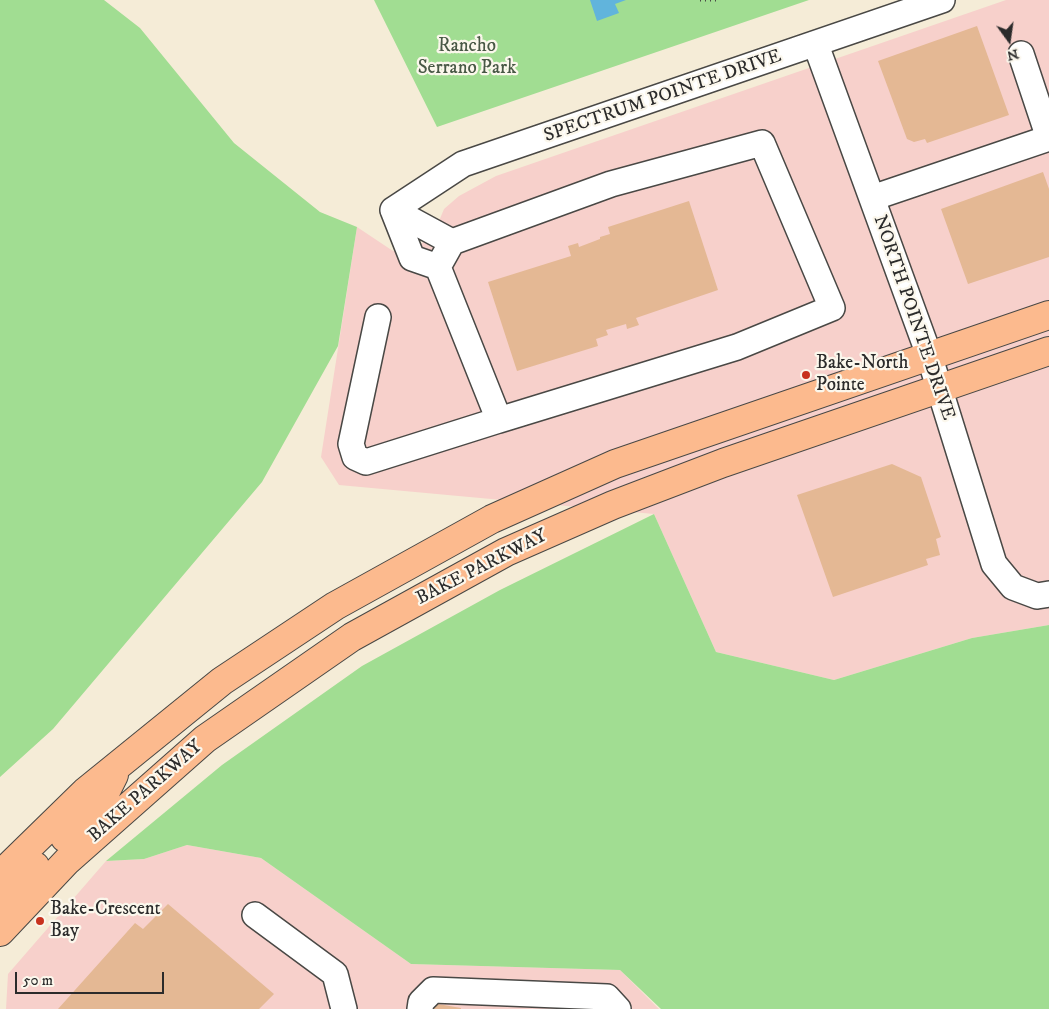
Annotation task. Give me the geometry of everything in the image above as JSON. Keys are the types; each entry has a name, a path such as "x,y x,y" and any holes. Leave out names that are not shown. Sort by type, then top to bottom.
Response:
{"main road":[{"name":"BAKE PARKWAY","path":"0,876 85,792 222,681 335,606 492,518 615,464 1049,315"},
{"name":"BAKE PARKWAY","path":"0,932 67,861 205,739 352,637 506,552 613,505 722,463 1049,350"},
{"path":"0,903 22,878 98,807 120,764"}],"street":[{"name":"SPECTRUM POINTE DRIVE","path":"393,210 463,164 816,45 942,0"},
{"name":"NORTH POINTE DRIVE","path":"816,45 929,355 994,564 1013,587 1037,596 1049,594"},
{"path":"872,198 1049,138 1021,54"},
{"path":"378,317 351,444 355,457 366,462 737,348 832,308 762,143 611,184 452,242 438,268"},
{"path":"393,210 452,242"},
{"path":"393,210 412,258 438,268 499,420"},
{"path":"255,915 335,974 344,1009"},
{"path":"420,1009 421,1002 433,990 607,997 618,1009"}],"path":[{"path":"700,0 716,0"}],"shaded area":[{"path":"1006,0 1049,0 1049,625 972,638 834,680 716,652 654,514 339,485 321,457 357,227 393,251 408,249 422,243 437,226 444,209 459,196 496,176"},
{"path":"187,845 261,858 411,964 620,970 659,1009 6,1009 8,974 106,861 144,859"}],"green space":[{"path":"0,0 104,0 140,28 234,143 320,212 357,227 338,346 262,482 53,729 0,777"},
{"name":"Rancho Serrano Park","path":"374,0 809,0 437,127"},
{"path":"654,514 716,652 834,680 972,638 1049,625 1049,1009 661,1009 620,970 411,964 261,858 187,845 144,859 106,861 222,765 362,666 500,590"}],"water":[{"path":"590,0 626,0 615,4 619,13 597,21"}],"building":[{"path":"977,26 1009,115 927,143 925,139 914,142 907,139 878,61"},
{"path":"1043,172 1049,189 1049,257 968,284 941,209"},
{"path":"689,201 718,290 636,318 639,325 627,329 626,324 606,330 608,335 596,339 598,346 517,371 488,282 571,256 568,246 578,243 579,247 600,239 600,237 610,234 608,227"},
{"path":"892,464 921,477 941,537 936,539 940,555 926,559 928,565 833,597 797,495"},
{"path":"168,904 274,994 259,1009 58,1009 135,923 143,929"},
{"path":"432,1003 461,1008 461,1009 431,1009"}],"place":[{"name":"Bake-North Pointe","path":"806,375"},
{"name":"Bake-Crescent Bay","path":"40,921"}]}
